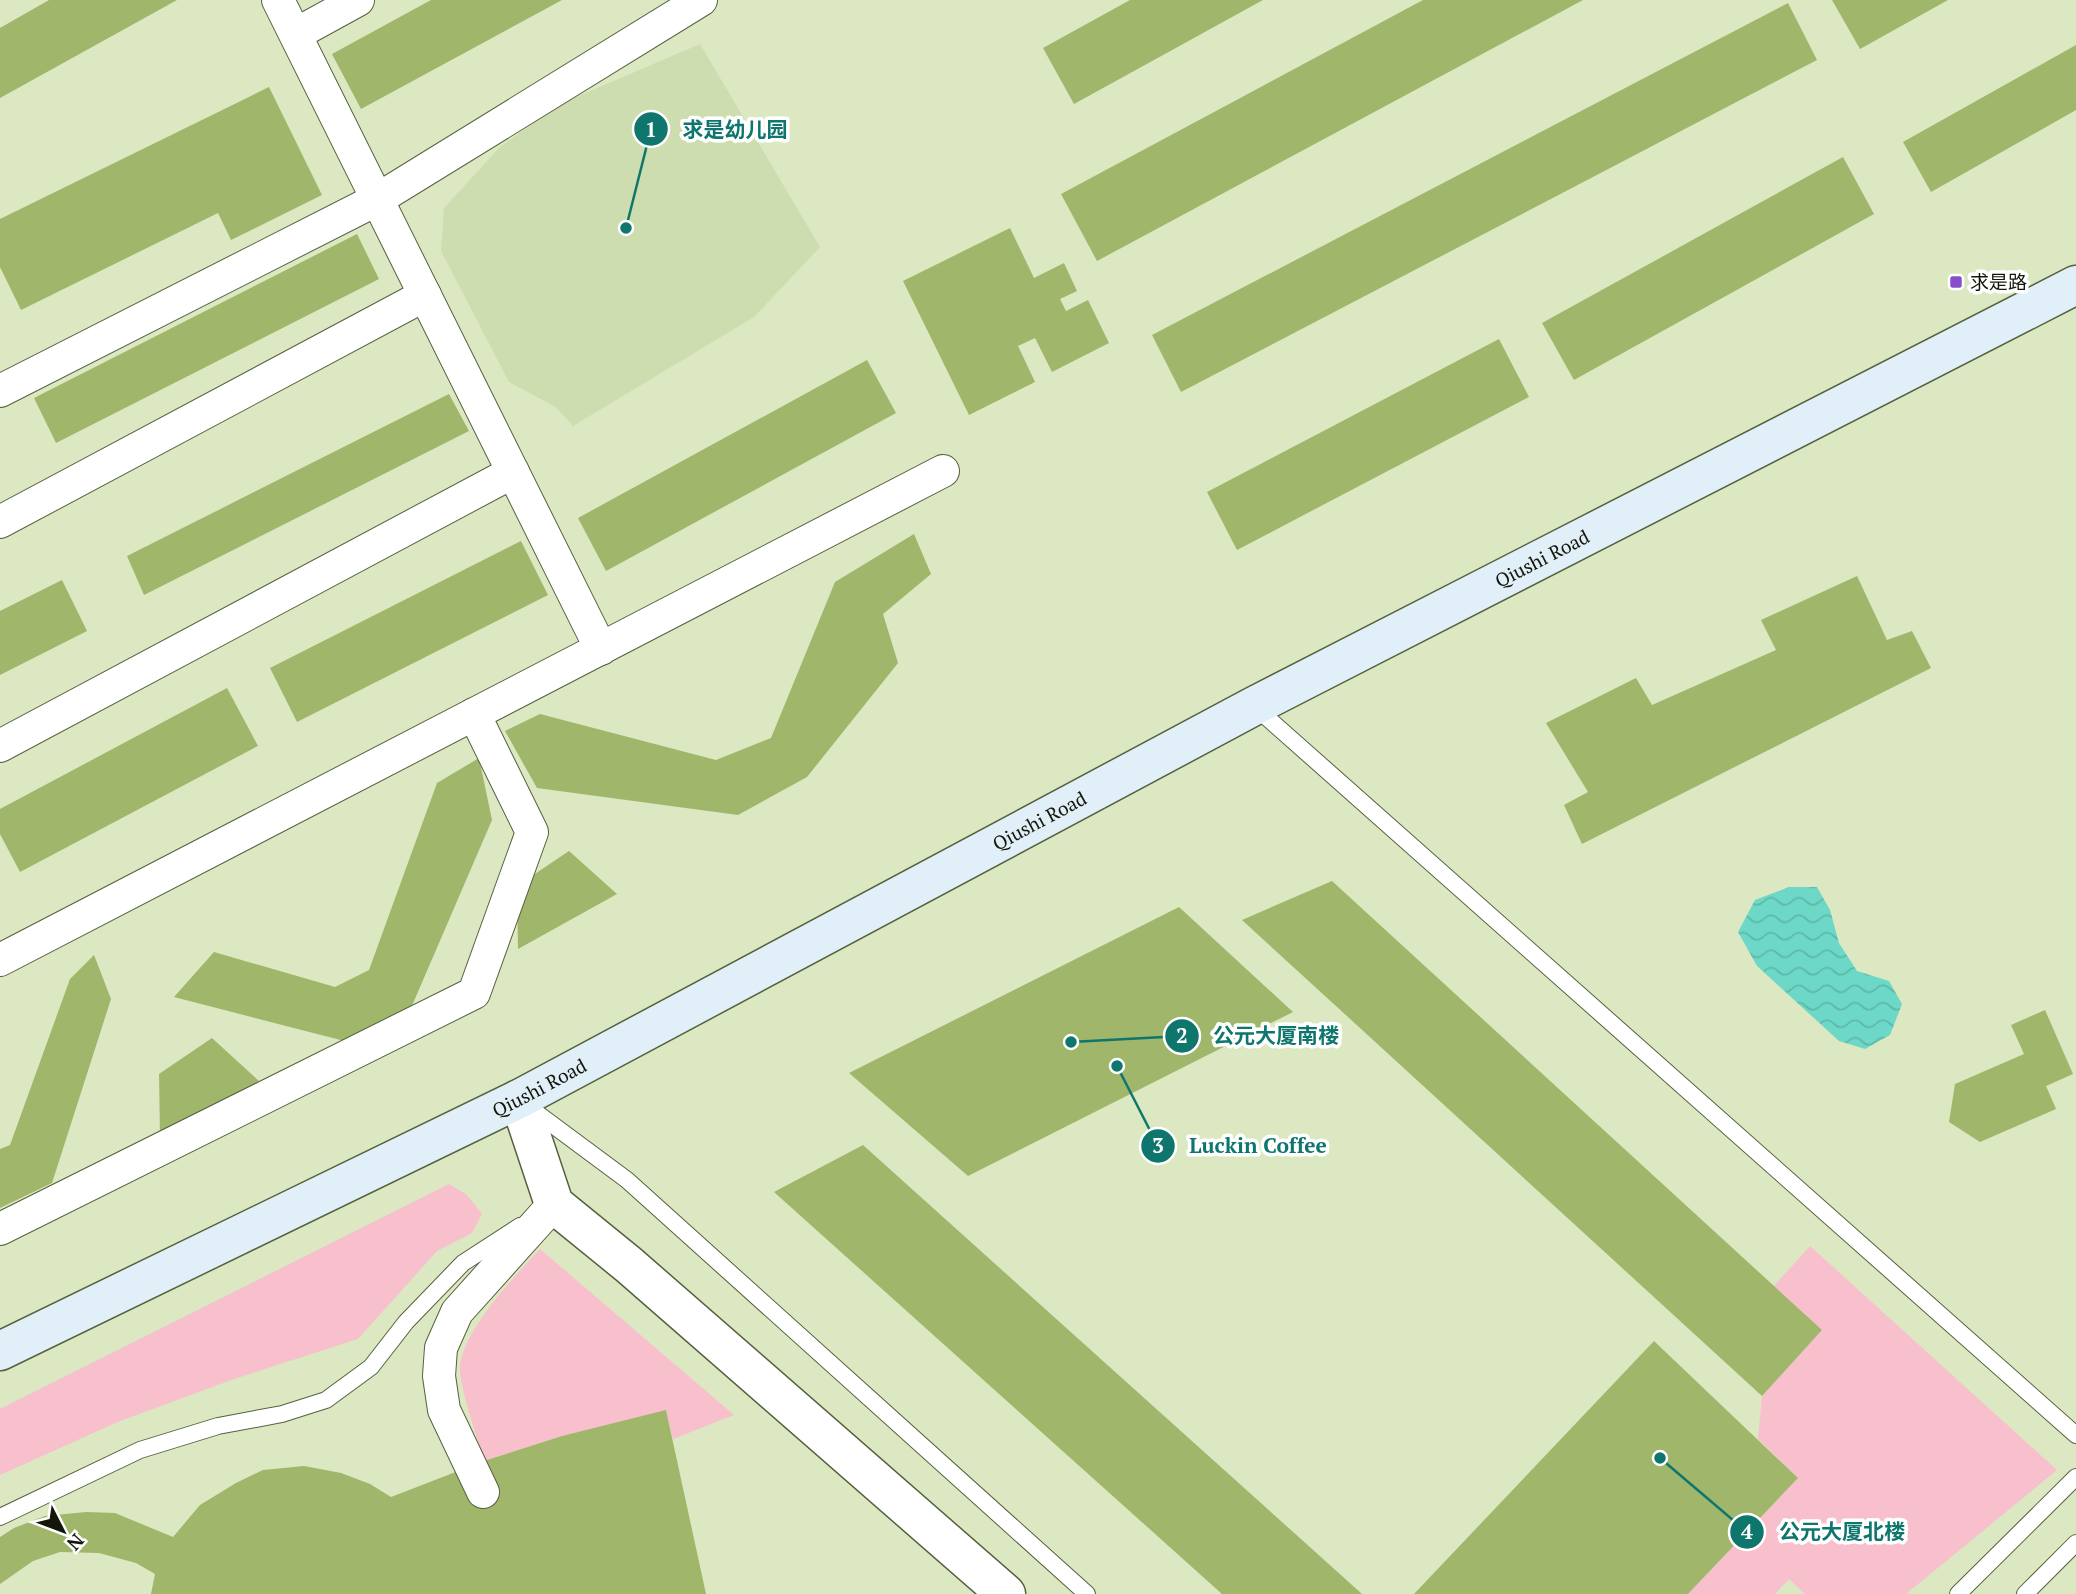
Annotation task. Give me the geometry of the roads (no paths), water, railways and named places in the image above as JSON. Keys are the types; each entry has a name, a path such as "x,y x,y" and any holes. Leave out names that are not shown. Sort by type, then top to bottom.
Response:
{"main road":[{"name":"Qiushi Road","path":"0,1351 519,1099 1254,706 2076,285"}],"street":[{"path":"278,0 601,649"},
{"path":"296,34 358,0"},
{"path":"0,391 378,199 701,0"},
{"path":"0,522 425,295"},
{"path":"0,960 943,471"},
{"path":"0,746 513,472"},
{"path":"0,1229 474,993 532,832 474,714"},
{"path":"519,1099 554,1204 629,1265 1006,1594"},
{"path":"483,1492 444,1410 439,1376 441,1348 457,1312 554,1204"}],"lane":[{"path":"1254,706 2076,1435"},
{"path":"519,1099 627,1180 1087,1594"},
{"path":"0,1517 141,1450 218,1426 282,1414 326,1400 371,1367 406,1322 463,1263 554,1204"},
{"path":"1958,1594 2076,1477"},
{"path":"2025,1594 2076,1543"}],"water":[{"path":"1789,887 1817,887 1830,910 1839,943 1857,971 1889,981 1902,1004 1890,1035 1865,1049 1839,1041 1757,966 1738,932 1755,900"}],"place":[{"name":"求是幼儿园","path":"626,228"},
{"name":"求是路","path":"1956,282"},
{"name":"公元大厦南楼","path":"1071,1042"},
{"name":"Luckin Coffee","path":"1117,1066"},
{"name":"公元大厦北楼","path":"1660,1458"}]}
